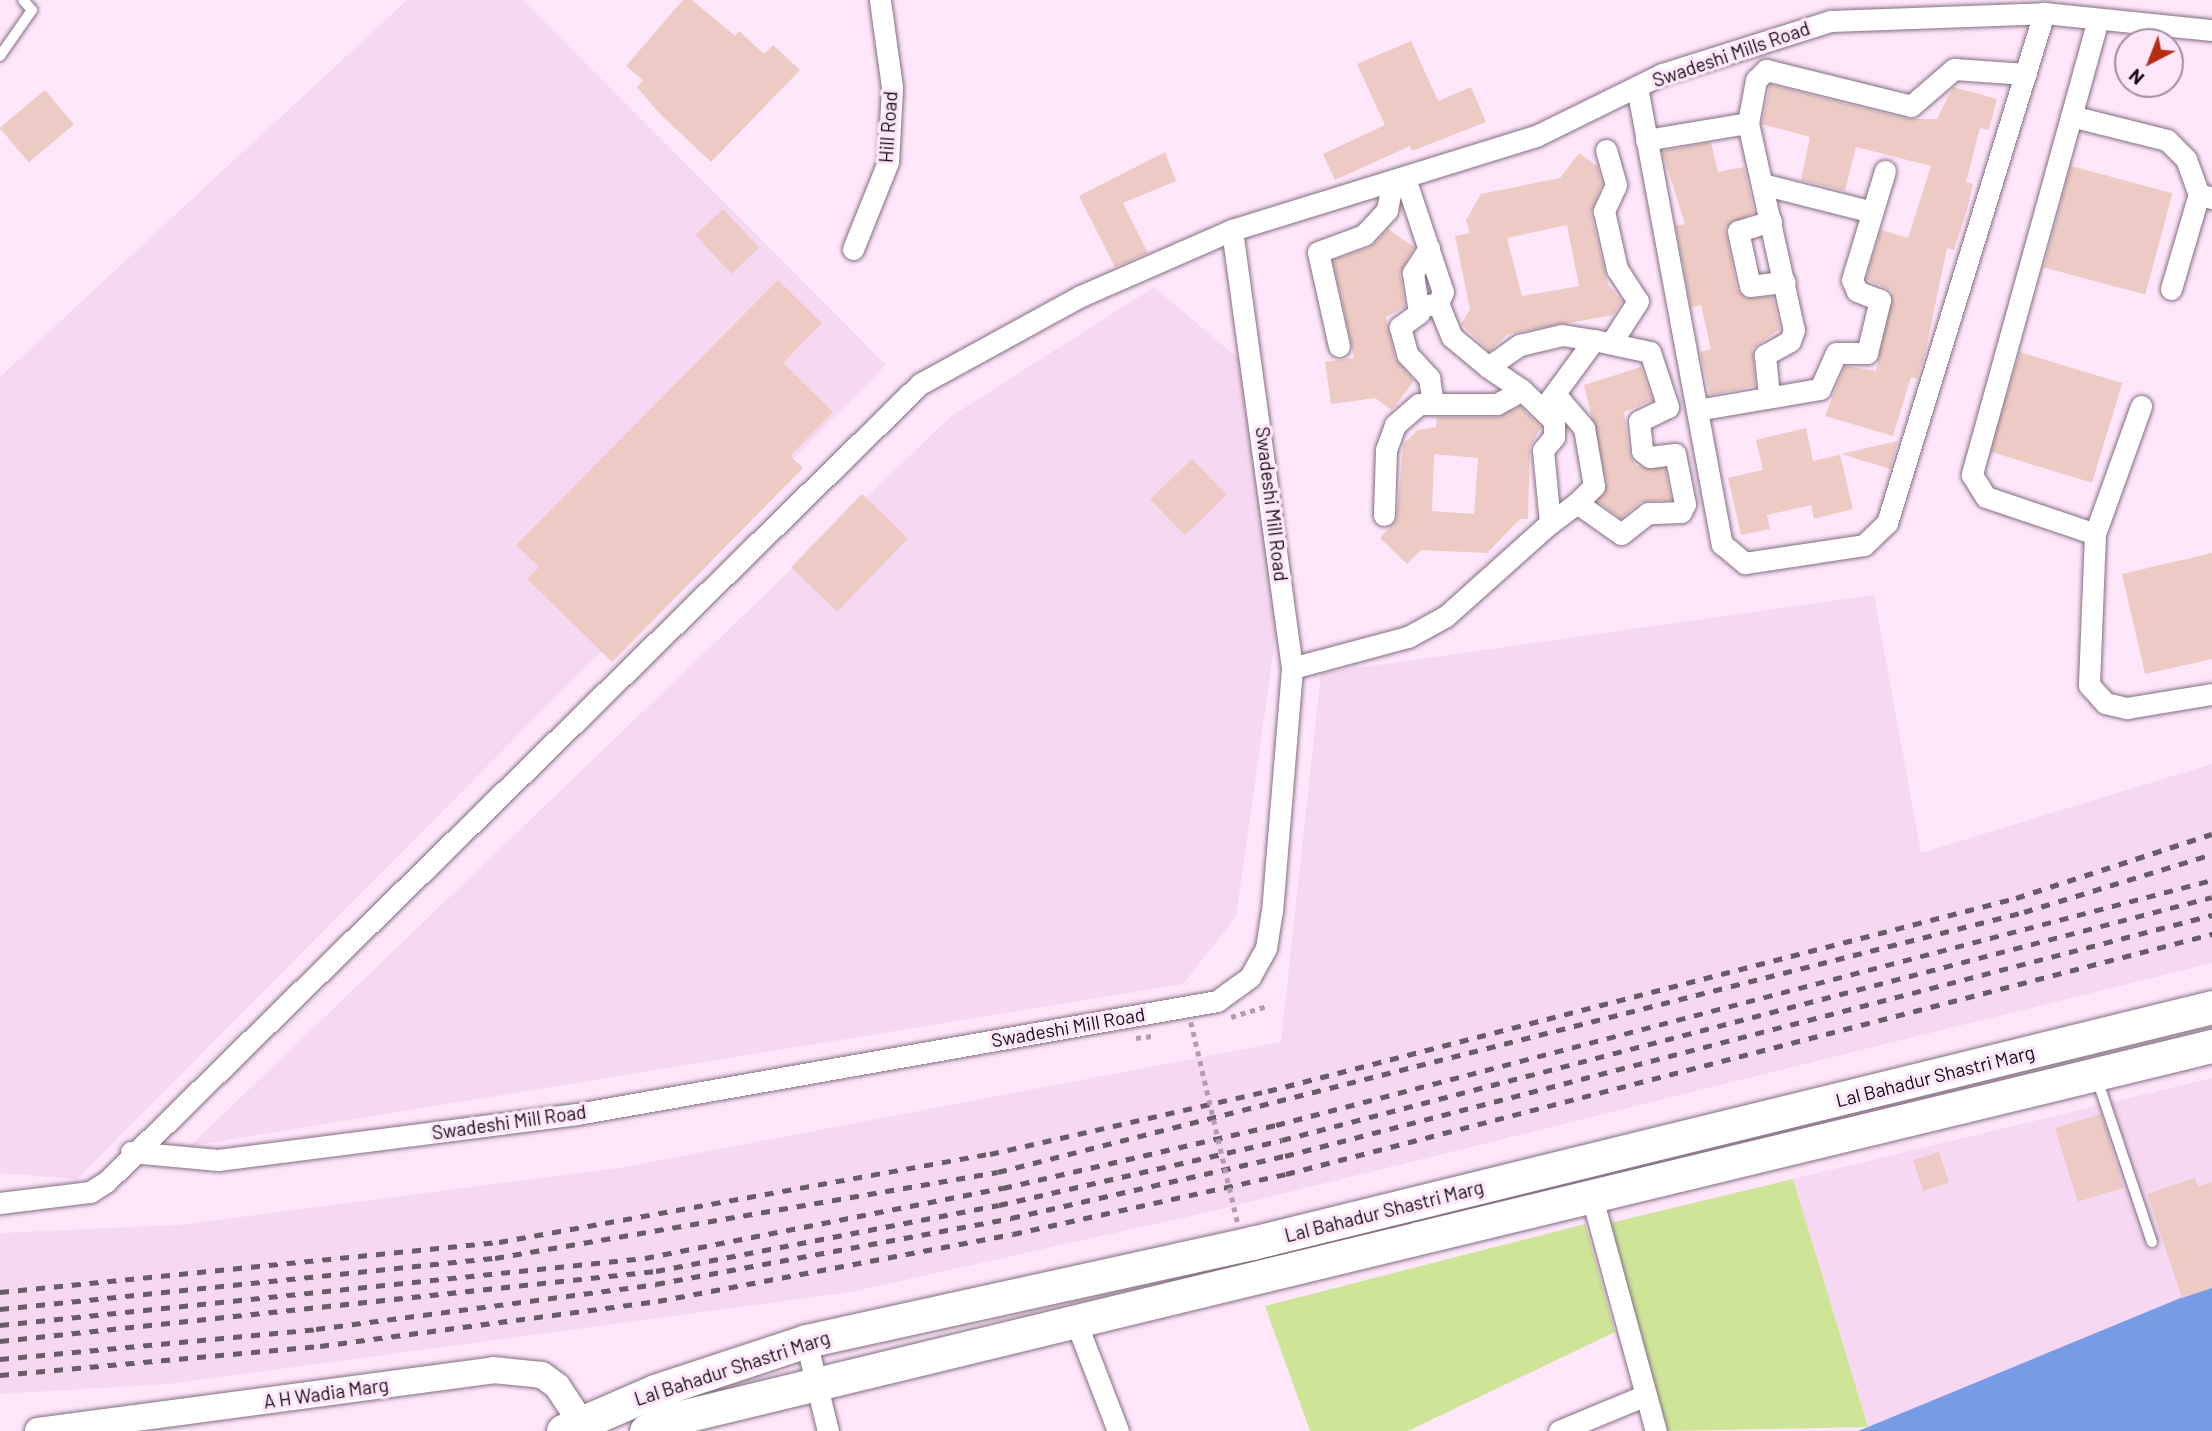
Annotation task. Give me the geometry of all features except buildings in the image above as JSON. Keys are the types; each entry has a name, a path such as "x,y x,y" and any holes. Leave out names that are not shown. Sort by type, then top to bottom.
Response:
{"main road":[{"path":"2201,1010 2206,1048"},
{"name":"Lal Bahadur Shastri Marg","path":"656,1414 806,1341 1422,1202 2201,1010"},
{"name":"Lal Bahadur Shastri Marg","path":"577,1427 817,1384 1591,1194 2206,1048"},
{"path":"1830,1102 1841,1135"},
{"path":"1665,1142 1672,1175"},
{"path":"1422,1202 1431,1233"}],"street":[{"name":"Hill Road","path":"853,249 888,162 892,87 880,0"},
{"name":"Swadeshi Mills Road","path":"0,1203 90,1192 920,384 1082,296 1232,230 1399,183 1536,136 1637,88 1830,11 2045,13 2097,23 2212,30"},
{"path":"1637,88 1722,544 1733,558 1745,563 1851,547 1878,536 1971,264 2045,13"},
{"path":"2095,534 1986,497 1972,475 2097,23"},
{"path":"1769,396 1765,355 1790,341 1794,330 1748,123 1756,80 1766,70 1911,106 1954,68 2026,74"},
{"path":"2071,116 2167,140 2186,159 2206,196 2171,289"},
{"path":"1646,140 1748,123"},
{"path":"1549,401 1637,301 1617,269 1604,211 1616,185 1606,150"},
{"path":"1697,410 1820,389 1836,353 1862,355 1870,349 1880,300 1857,291 1852,280 1885,171"},
{"path":"1292,668 1408,637 1446,617 1594,486 1584,428 1549,401 1522,390 1488,367 1452,337 1429,306 1413,273 1429,248 1399,183"},
{"path":"1339,346 1318,252 1376,224 1387,209 1399,183"},
{"path":"1762,184 1873,212"},
{"path":"1771,221 1738,231 1750,286 1785,282"},
{"name":"Swadeshi Mill Road","path":"131,1152 218,1160 577,1114 1217,1001 1250,977 1266,948 1292,668 1232,230"},
{"path":"1429,306 1400,327 1407,354 1429,378 1433,403"},
{"path":"1488,367 1520,345 1562,335 1603,342 1655,357 1668,407 1639,421 1642,450 1650,457 1675,454 1685,504 1681,512 1648,513 1621,534 1577,503"},
{"path":"1384,515 1386,450 1395,425 1419,404 1497,404 1522,390"},
{"path":"1549,401 1556,430 1543,450 1550,523"},
{"path":"2141,406 2095,534 2089,685 2105,702 2127,708 2212,694"},
{"path":"1591,1194 1656,1431"},
{"path":"1076,1322 1118,1431"},
{"path":"806,1341 828,1431"},
{"name":"A H Wadia Marg","path":"44,1431 493,1370 542,1375 577,1427"},
{"path":"1559,1431 1646,1395"}],"lane":[{"path":"0,56 32,10 23,0"},
{"path":"2095,1074 2152,1242"}],"path":[{"path":"1253,1015 1266,1006"},
{"path":"1191,1021 1238,1224"}],"shaded area":[{"path":"407,0 523,0 886,365 77,1179 0,1173 0,377"},
{"path":"1154,287 1239,359 1277,626 1236,917 1183,984 190,1146 950,417"},
{"path":"1874,595 1921,853 2212,764 2212,963 1213,1211 851,1292 168,1384 0,1394 0,1233 178,1225 625,1167 1281,1042 1321,673"},
{"path":"2212,1078 2212,1285 1868,1427 1793,1179"}],"green space":[{"path":"1793,1179 1868,1427 1668,1431 1610,1223"},
{"path":"1585,1224 1615,1332 1408,1431 1310,1431 1265,1306"}],"water":[{"path":"2212,1285 2212,1431 1858,1431 1868,1427"}],"railway":[{"path":"0,1292 499,1242 990,1154 1268,1091 2016,898 2212,834"},
{"path":"0,1309 495,1258 998,1172 2024,912 2212,854"},
{"path":"0,1325 645,1258 1003,1188 1276,1125 2212,880"},
{"path":"0,1341 656,1271 999,1205 1282,1140 2212,897"},
{"path":"0,1359 316,1329 656,1284 1011,1218 1285,1156 2212,915"},
{"path":"0,1375 320,1346 658,1301 1013,1234 1286,1174 2212,934"}]}
